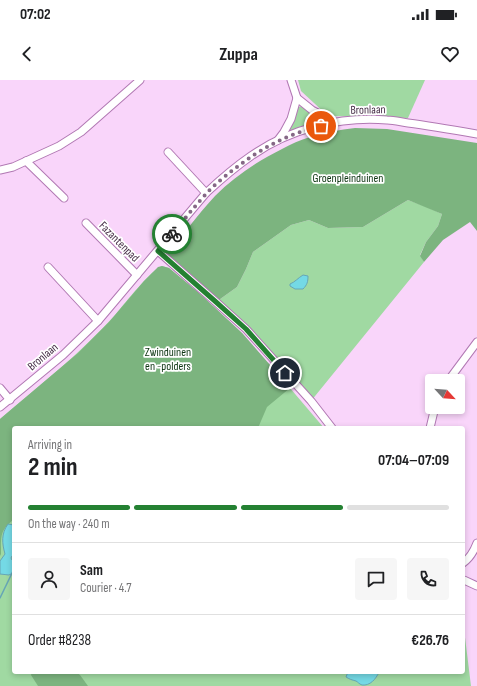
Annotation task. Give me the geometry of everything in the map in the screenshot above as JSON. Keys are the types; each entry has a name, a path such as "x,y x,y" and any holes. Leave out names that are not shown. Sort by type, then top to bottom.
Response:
{"street":[{"path":"0,170 26,161 59,146 81,132 140,80"},
{"path":"291,80 297,98 332,123"},
{"path":"277,141 291,119 297,98"},
{"name":"Bronlaan","path":"0,407 63,355 98,321 206,193 251,156 277,141 310,128 354,120 387,120 477,134"},
{"path":"168,152 206,193"},
{"path":"26,161 64,198"},
{"name":"Fazantenpad","path":"86,224 137,275"},
{"path":"158,251 246,329 311,401 330,426"},
{"path":"48,267 98,321"},
{"path":"453,374 477,342"},
{"path":"0,388 10,400"},
{"path":"430,426 433,414"},
{"path":"465,562 474,551 477,543"},
{"path":"465,580 477,586"}],"green space":[{"path":"298,80 425,80 408,118 328,116 301,91"},
{"path":"303,106 325,121 287,133 296,109"},
{"name":"Groenpleinduinen","path":"355,128 387,129 477,143 477,231 470,222 443,240 424,262 420,256 426,242 438,226 442,214 408,200 363,227 328,228 309,220 291,225 253,252 237,287 216,302 165,257 215,196 247,170 289,145 299,141 332,131"},
{"name":"Groenpleinduinen","path":"408,200 442,214 438,226 426,242 420,255 424,262 311,401 216,302 237,287 253,252 291,225 309,220 328,228 363,227"},
{"name":"Zwinduinen en -polders","path":"162,266 169,268 199,293 242,333 322,426 12,426 12,674 465,674 465,637 471,686 0,686 0,419 89,342 116,314 131,295 157,269"},
{"name":"Zwinduinen en -polders","path":"162,266 169,268 199,293 242,333 290,388 267,407 259,426 12,426 12,521 2,534 0,556 0,419 78,353 109,322 158,267"},
{"path":"79,674 88,686 38,686 31,675"}],"shaded area":[{"path":"303,275 308,276 308,280 303,289 295,289 290,286 290,284"},
{"path":"8,524 12,525 12,575 9,575 0,574 0,561 5,554 3,535"},
{"path":"347,674 378,674 372,682 365,685 361,685 346,677"}],"waterway":[{"path":"0,598 12,573"}],"way so far":[{"path":"172,234 206,193 251,156 277,141 310,128 321,126"}],"route":[{"path":"172,234 158,251 246,329 285,373"}]}
